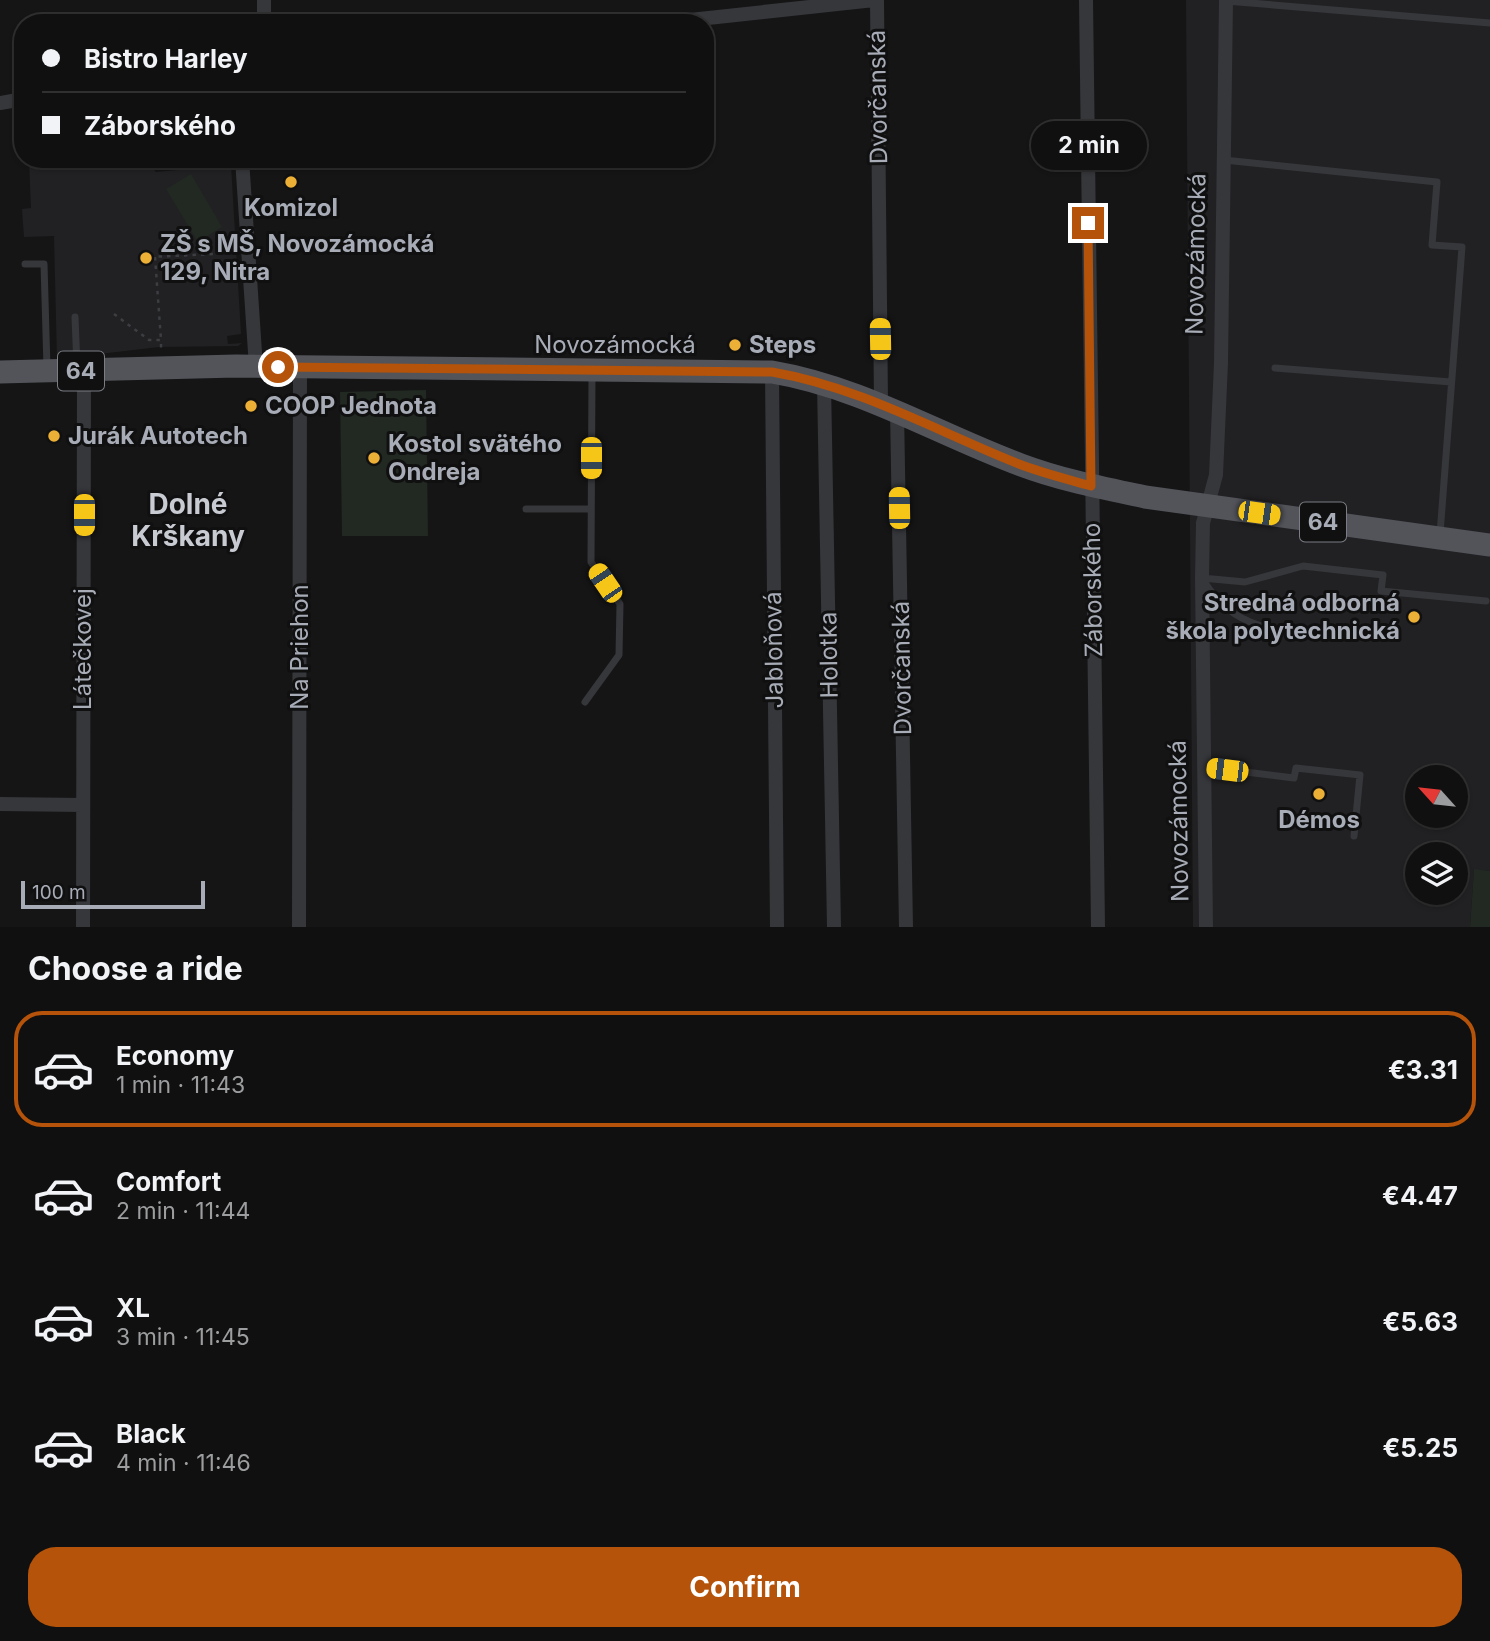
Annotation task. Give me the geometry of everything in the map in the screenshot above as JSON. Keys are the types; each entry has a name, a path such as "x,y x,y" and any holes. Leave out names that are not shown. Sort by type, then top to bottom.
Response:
{"main road":[{"name":"Novozámocká","path":"0,372 47,373 162,366 772,372 824,383 889,406 1022,465 1091,486 1208,506 1490,545"}],"street":[{"path":"714,17 875,0"},
{"name":"Dvorčanská","path":"875,0 906,927"},
{"name":"Záborského","path":"1086,0 1098,927"},
{"name":"Novozámocká","path":"1206,927 1203,523 1216,475 1221,375 1226,1"},
{"path":"243,168 256,367"},
{"name":"Na Priehon","path":"299,927 300,368"},
{"name":"Látečkovej","path":"80,371 83,927"},
{"name":"Jabloňová","path":"772,372 777,927"},
{"name":"Holotka","path":"824,383 834,927"},
{"path":"0,804 83,805"}],"lane":[{"path":"1226,1 1490,23"},
{"path":"1223,160 1437,182 1432,245 1462,247 1439,538"},
{"path":"25,264 44,264 47,373"},
{"path":"75,317 80,371"},
{"path":"1275,368 1451,382"},
{"path":"584,702 619,655 620,604 591,562 592,370"},
{"path":"526,509 590,509"},
{"path":"1202,578 1245,582 1303,566 1383,575 1381,591 1486,601"},
{"path":"1202,578 1215,600 1250,625 1280,631"},
{"path":"1204,767 1294,778 1296,768 1360,775 1354,836"}],"path":[{"path":"161,351 153,257 248,252"},
{"path":"114,314 149,340 161,340"}],"shaded area":[{"path":"1186,0 1490,0 1490,871 1474,870 1470,927 1193,927"},
{"name":"ZŠ s MŠ, Novozámocká 129, Nitra","path":"29,168 152,168 156,172 231,168 241,334 227,336 228,344 242,343 238,346 159,347 57,359 54,236 24,237 22,209 31,208"},
{"path":"191,174 222,227 198,242 166,189"},
{"path":"426,390 428,536 342,536 340,392"},
{"path":"1474,869 1490,871 1490,927 1470,927"}],"place":[{"name":"Komizol","path":"291,182"},
{"name":"ZŠ s MŠ, Novozámocká 129, Nitra","path":"146,258"},
{"name":"Steps","path":"735,345"},
{"name":"COOP Jednota","path":"251,406"},
{"name":"Jurák Autotech","path":"54,436"},
{"name":"Kostol svätého Ondreja","path":"374,458"},
{"name":"Stredná odborná škola polytechnická","path":"1414,617"},
{"name":"Démos","path":"1319,794"}],"district":[{"name":"Dolné Krškany","path":"188,520"}],"route":[{"path":"278,367 772,372 824,383 860,395 1001,457 1091,486 1088,223"}]}
